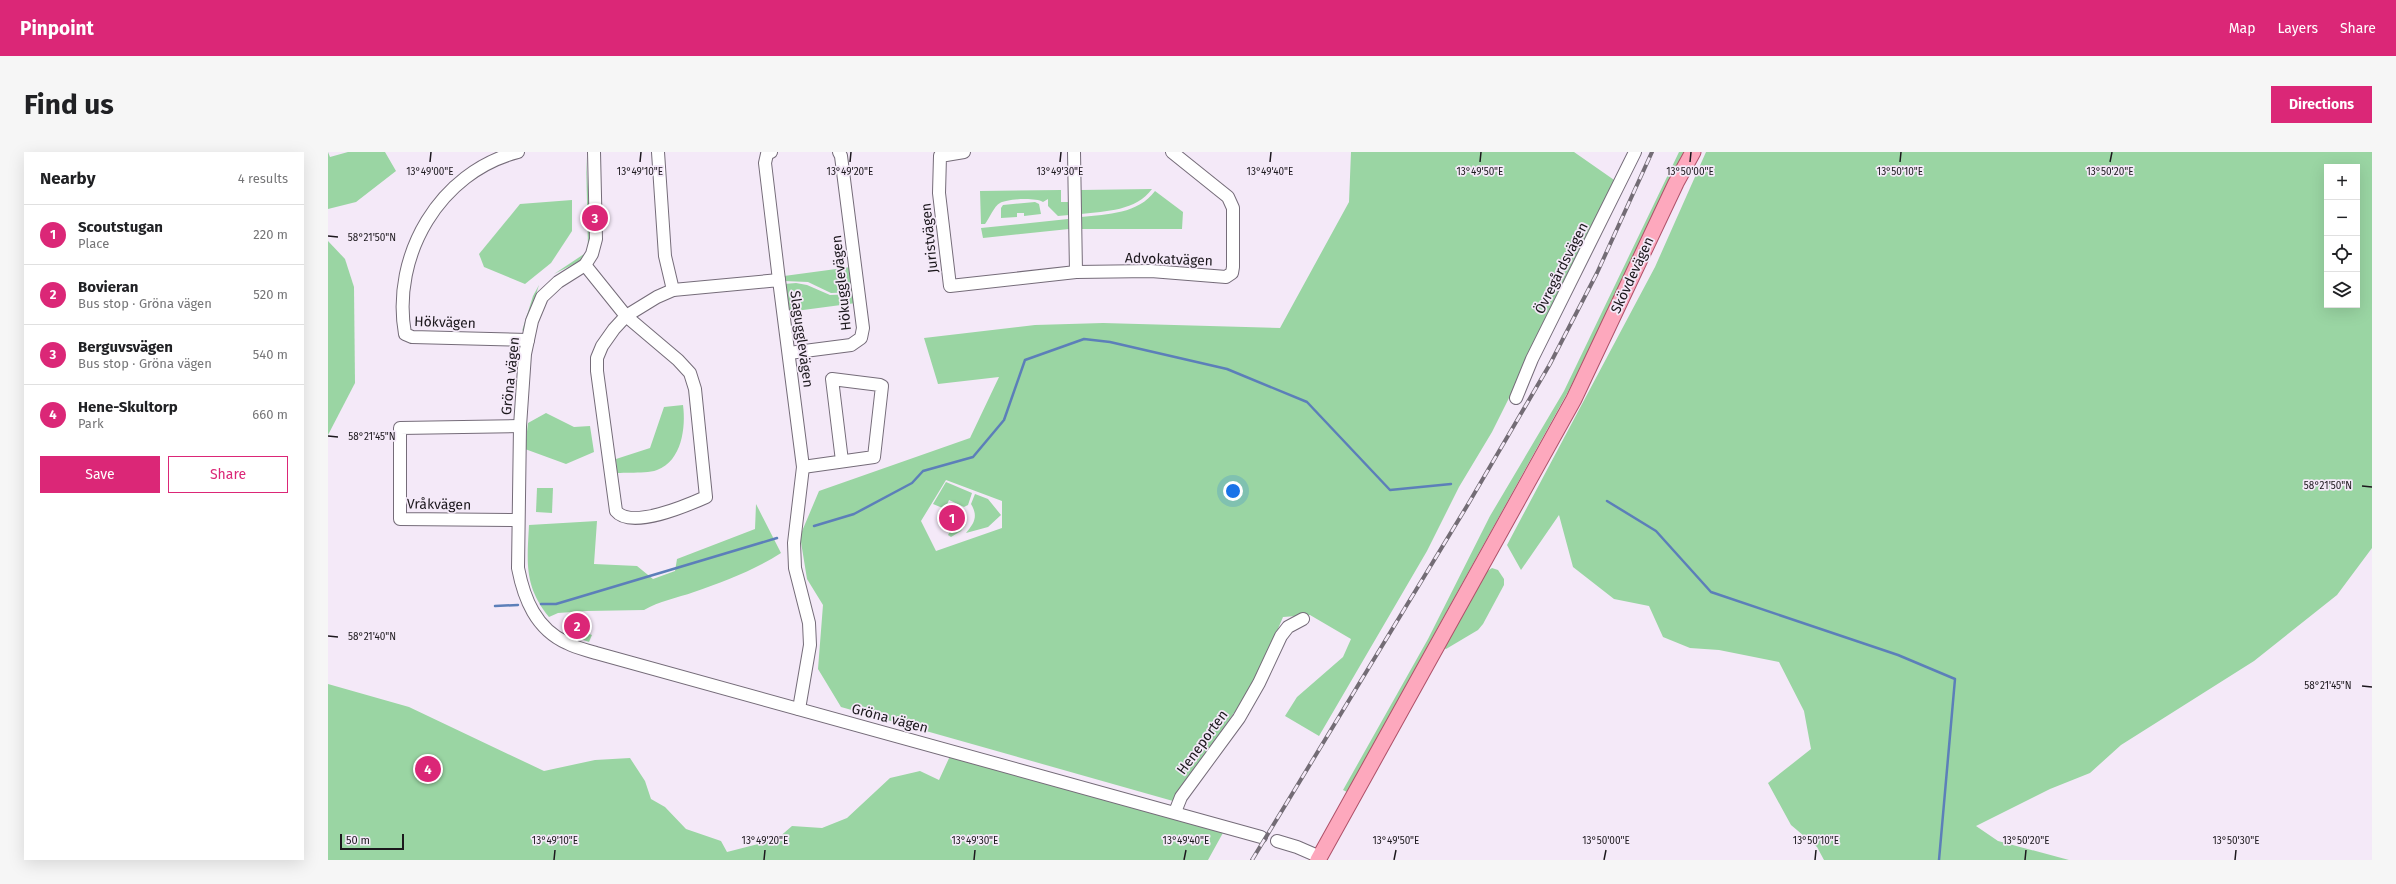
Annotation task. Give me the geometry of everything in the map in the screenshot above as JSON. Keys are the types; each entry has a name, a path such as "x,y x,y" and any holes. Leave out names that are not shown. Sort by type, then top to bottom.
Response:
{"main road":[{"name":"Skövdevägen","path":"1319,859 1574,399 1676,183 1693,152"}],"street":[{"name":"Hökvägen","path":"518,152 493,161 466,177 432,212 422,228 410,258 406,275 403,325 405,334 412,337 528,340"},
{"path":"594,152 596,239 592,254 585,265 626,316 690,373 695,389 707,490 706,497 672,512 648,516 625,517 616,510 597,371 597,358 602,346 626,316"},
{"path":"658,152 665,256 673,290"},
{"path":"771,152 767,154 765,163 779,280"},
{"name":"Hökugglevägen","path":"790,353 851,345 861,338 863,328 841,156 839,152"},
{"name":"Juristvägen","path":"964,152 940,156 939,193 950,286 1076,272"},
{"path":"1074,152 1076,272"},
{"name":"Advokatvägen","path":"1076,272 1151,271 1226,277 1232,273 1233,208 1228,197 1172,152"},
{"name":"Övregårdsvägen","path":"1516,398 1532,359 1635,152"},
{"name":"Gröna vägen","path":"585,265 558,282 542,297 532,322 521,390 518,568 522,591 529,606 542,624 567,644 596,653 1175,812"},
{"name":"Slagugglevägen","path":"626,316 673,290 779,280 790,353 803,467 794,543 795,568 809,623 810,645 799,709"},
{"name":"Slagugglevägen","path":"803,467 874,457 882,386 832,379 842,461"},
{"name":"Vråkvägen","path":"518,520 400,519 400,428 520,426"},
{"name":"Heneporten","path":"1175,812 1181,797 1249,701 1281,636 1288,627 1303,619"},
{"path":"1175,812 1261,837"},
{"path":"1277,841 1297,847 1319,859"}],"green space":[{"path":"328,152 330,157 348,152 385,152 396,171 356,202 328,209"},
{"path":"1351,152 1574,152 1617,182 1492,432 1459,487 1427,551 1319,736 1285,716 1297,697 1343,657 1351,639 1310,615 1283,617 1256,681 1173,801 841,707 818,669 823,605 807,579 800,536 819,491 970,438 999,377 938,384 924,338 1035,325 1103,323 1280,328 1349,202","holes":["946,480 1002,501 1002,528 936,551 921,521"]},
{"path":"1679,152 1684,152 1570,388 1347,792 1343,790 1428,639 1490,516 1564,391"},
{"path":"1706,152 2372,152 2372,548 2337,595 2254,661 2121,745 2090,773 2050,789 1976,826 1998,841 2069,860 1824,860 1817,847 1791,825 1768,783 1811,749 1804,711 1779,662 1719,650 1690,648 1663,637 1649,606 1614,599 1573,567 1559,515 1521,570 1507,545 1655,267"},
{"path":"586,157 591,235 588,249"},
{"path":"1152,189 1138,202 1129,206 1110,211 1081,214 1081,190"},
{"path":"1061,190 1061,202 1069,202 1069,215 1058,216 1048,206 1048,199 1043,202 1034,199 1015,200 1000,203 985,224 981,224 980,191"},
{"path":"1155,191 1183,212 1182,229 1082,229 1081,217 1112,214 1131,209 1148,199"},
{"path":"572,200 572,231 551,263 525,284 484,267 479,254 520,204"},
{"path":"1035,202 1039,204 1041,214 1024,216 1024,213 1017,213 1017,217 1001,218 1001,208 1003,205"},
{"path":"1068,219 1069,229 983,238 981,228"},
{"path":"328,241 345,259 354,287 355,383 328,435"},
{"path":"584,254 580,261 554,274"},
{"path":"851,267 855,292 831,293 808,282 784,281 784,276"},
{"path":"796,283 807,285 830,295 855,294 856,303 788,312 784,284"},
{"path":"539,285 525,328 522,331 533,296"},
{"path":"683,405 683,433 677,451 672,459 665,466 657,470 617,473 616,459 650,448 664,407"},
{"path":"546,413 574,427 590,426 594,452 566,464 525,449 528,423"},
{"path":"946,482 972,493 968,505 964,507 949,500 945,509 933,504"},
{"path":"537,488 553,488 552,513 536,512"},
{"path":"975,494 988,499 1001,515 988,527 966,533 972,526 975,516 971,504"},
{"path":"756,504 781,553 761,565 727,580 662,602 644,610 558,613 549,617 535,595 531,584 528,563 529,525 597,521 594,564 637,566 653,579 675,571 677,559 755,529"},
{"path":"966,524 961,531 951,537 948,535 953,525"},
{"path":"1492,568 1498,570 1504,579 1504,585 1483,624 1478,630 1446,649 1444,648 1486,572"},
{"path":"587,633 592,635 589,642 572,636"},
{"path":"328,684 409,707 544,771 595,760 630,758 645,781 651,799 665,807 686,829 721,841 727,852 777,839 792,826 822,828 847,818 890,778 920,771 939,780 950,756 1224,831 1208,860 328,860"}],"waterway":[{"path":"814,526 854,514 912,483 923,471 973,457 1004,420 1025,360 1084,339 1110,342 1227,369 1307,402 1390,490 1451,484"},
{"path":"1607,501 1656,531 1711,592 1898,655 1955,679 1939,860"},
{"path":"541,604 556,604 777,538"},
{"path":"495,606 518,605"}],"railway":[{"path":"1252,860 1467,506 1550,364 1597,273 1652,152"}],"place":[{"name":"Berguvsvägen","path":"595,218"},
{"name":"Scoutstugan","path":"952,518"},
{"name":"Bovieran","path":"577,626"},
{"name":"Hene-Skultorp","path":"428,769"}]}
